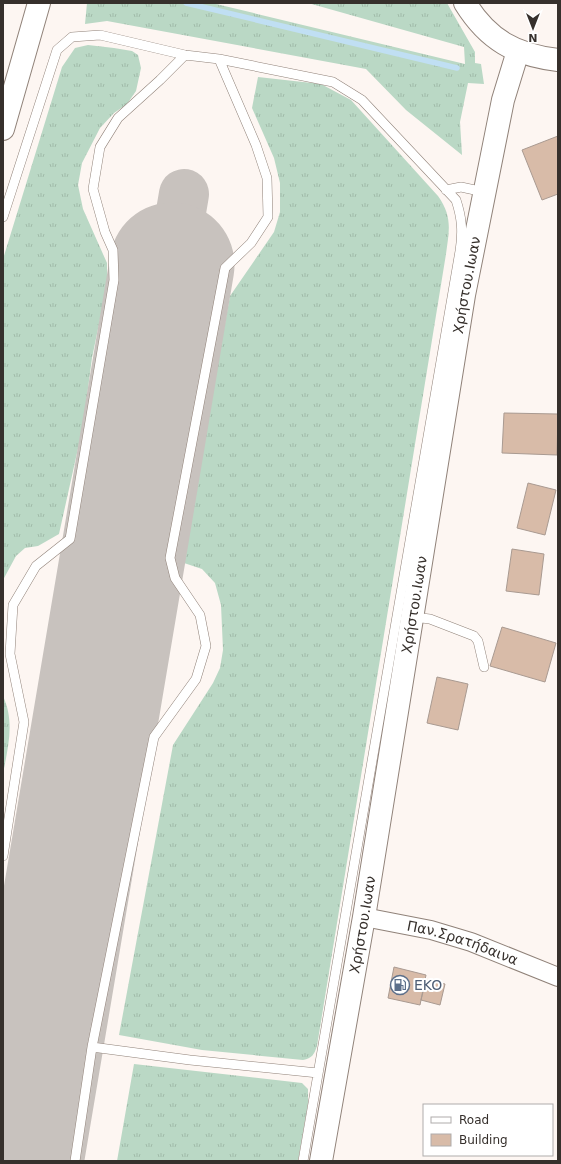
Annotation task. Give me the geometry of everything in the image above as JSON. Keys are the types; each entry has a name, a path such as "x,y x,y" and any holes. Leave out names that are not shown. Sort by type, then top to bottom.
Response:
{"street":[{"path":"3,129 39,3"},
{"path":"465,3 474,17 495,39 531,56 558,60"},
{"name":"Χρήστου.Ιωαν","path":"321,1161 364,916 464,295 503,100 518,51"},
{"name":"Παν.Σρατήδαινα","path":"364,916 431,930 471,942 558,978"}],"lane":[{"path":"3,217 57,50 72,37 100,35 185,54 219,59 333,82 362,100 456,200 463,231 461,244 303,1161"},
{"path":"3,856 24,722 10,654 13,605 36,566 70,539 114,280 113,250 105,232 93,189 100,147 118,118 160,80 185,54"},
{"path":"75,1161 92,1047 154,737 196,679 206,646 200,615 175,578 170,558 225,268 252,243 268,217 267,178 256,145 219,59"},
{"path":"446,190 461,187 484,192"},
{"path":"411,617 430,619 474,636 478,641 484,667"},
{"path":"92,1047 190,1060 318,1073"}],"green space":[{"path":"87,3 212,3 465,64 464,47 308,3 447,3 475,52 475,63 481,64 484,84 468,83 460,122 462,155 406,110 366,69 107,21 85,24"},
{"path":"88,45 132,51 138,55 141,68 136,91 127,104 114,113 100,128 82,163 78,185 83,209 107,263 107,285 92,358 83,426 59,534 38,546 25,548 16,556 3,580 3,259 62,67 75,48"},
{"path":"258,77 321,84 351,100 438,196 446,211 449,224 446,254 317,1046 312,1056 303,1060 202,1050 119,1035 173,745 213,683 220,668 223,650 221,605 215,583 202,569 181,562 230,296 274,232 280,212 280,183 274,158 252,108"},
{"path":"3,696 7,706 10,725 3,774"},
{"path":"134,1064 302,1083 308,1089 308,1103 298,1161 117,1161"}],"building":[{"path":"558,136 558,194 542,200 522,150"},
{"path":"504,413 558,414 557,455 502,453"},
{"path":"528,483 556,490 545,535 517,528"},
{"path":"512,549 544,554 539,595 506,591"},
{"path":"502,627 556,643 545,682 490,666"},
{"path":"437,677 468,684 458,730 427,723"},
{"path":"394,967 426,975 420,1005 388,998"},
{"path":"426,980 445,984 440,1005 421,1000"}],"waterway":[{"path":"186,3 457,68"}],"taxiway":[{"path":"172,265 184,194"}],"runway":[{"path":"21,1161 172,265"}],"place":[{"name":"EKO","path":"400,985"}]}
